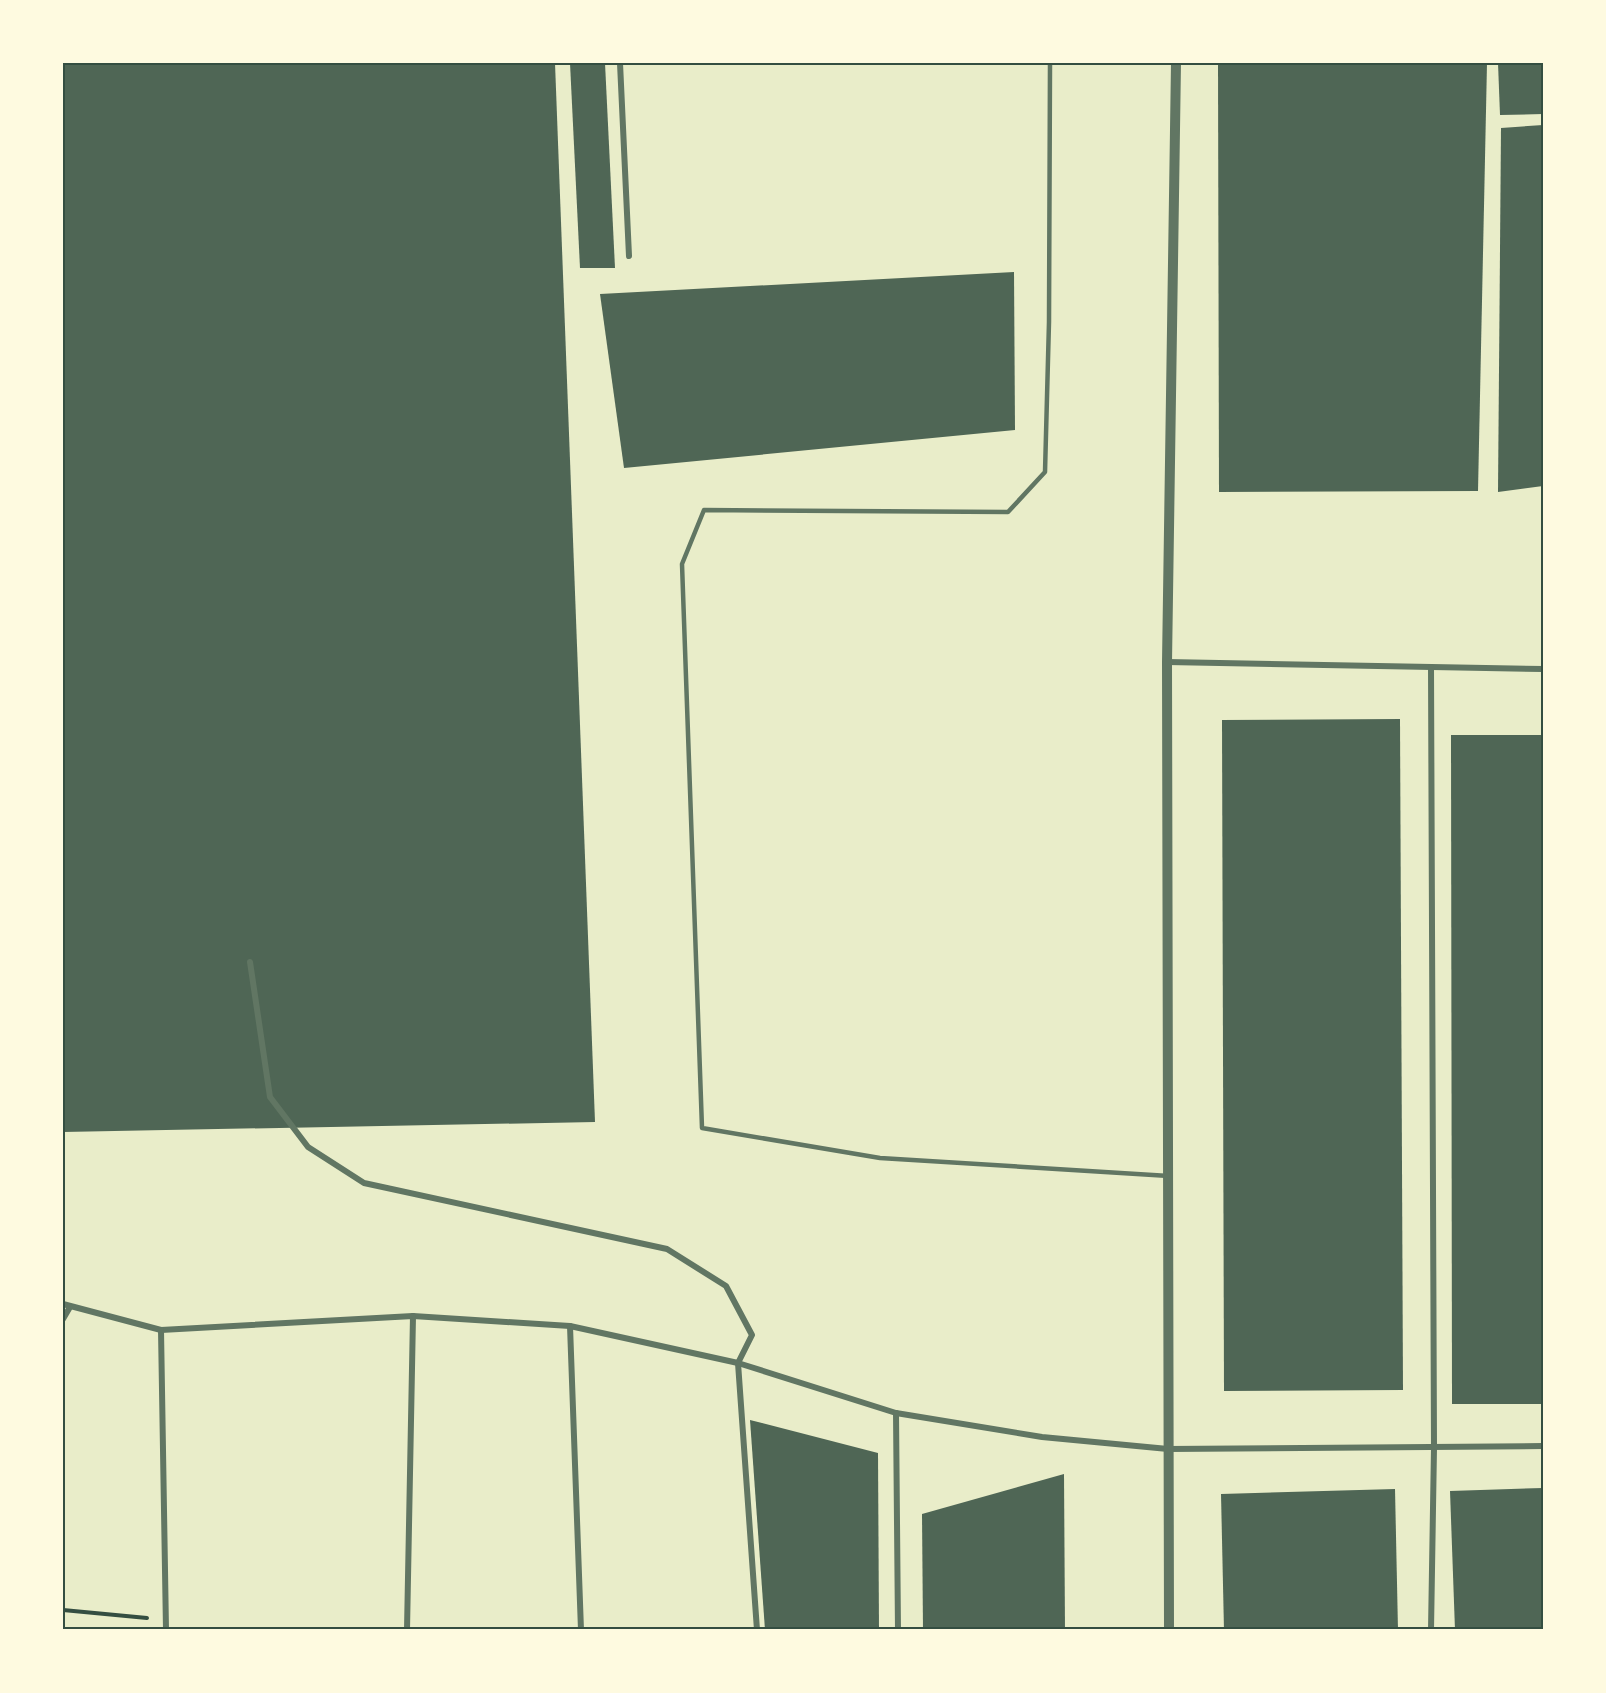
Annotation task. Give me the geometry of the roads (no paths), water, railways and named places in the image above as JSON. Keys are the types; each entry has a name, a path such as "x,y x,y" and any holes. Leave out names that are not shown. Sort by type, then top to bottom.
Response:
{"street":[{"path":"620,63 629,256"},
{"path":"1169,1630 1167,662 1176,63"},
{"path":"1167,662 1543,669"},
{"path":"1431,667 1434,1448 1431,1630"},
{"path":"250,962 270,1097 308,1147 364,1183 667,1249 726,1286 752,1335 738,1364 757,1630"},
{"path":"63,1319 67,1306 161,1330 413,1316 570,1326 738,1364 896,1413 1042,1437 1168,1449 1543,1446"},
{"path":"407,1630 413,1316"},
{"path":"570,1326 581,1630"},
{"path":"161,1330 166,1630"},
{"path":"896,1413 898,1630"}],"lane":[{"path":"1050,63 1049,322 1045,472 1008,512 704,510 682,564 702,1128 880,1158 1169,1176"}]}
